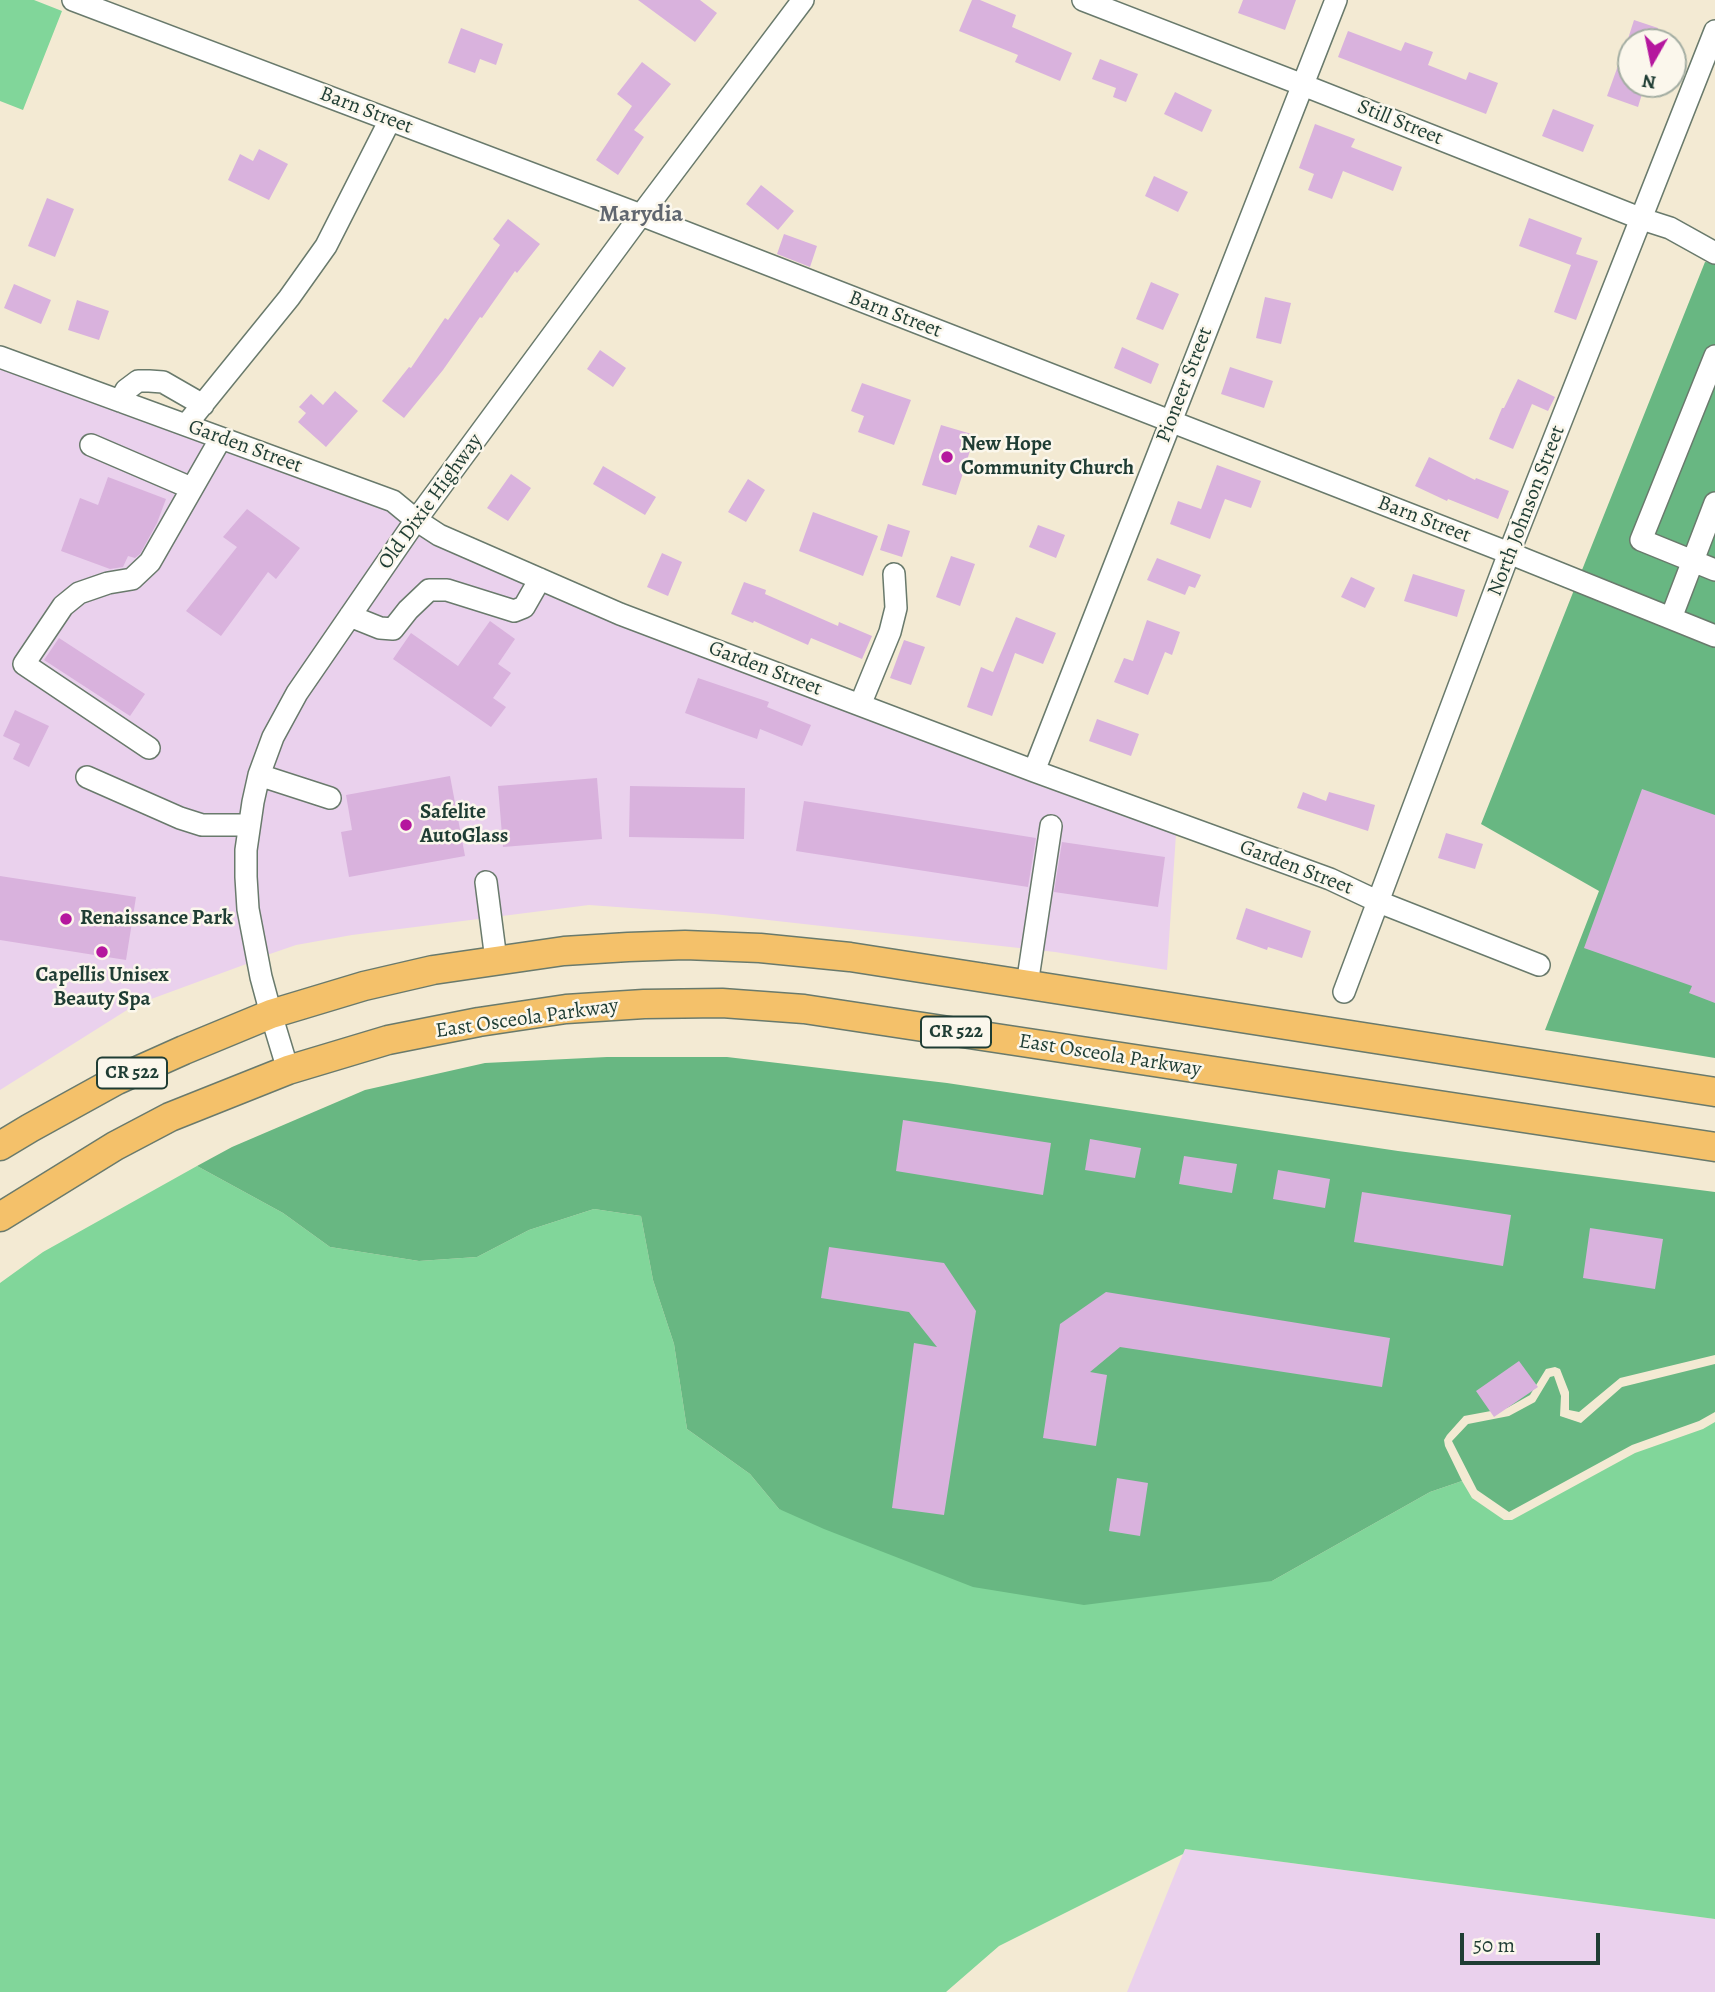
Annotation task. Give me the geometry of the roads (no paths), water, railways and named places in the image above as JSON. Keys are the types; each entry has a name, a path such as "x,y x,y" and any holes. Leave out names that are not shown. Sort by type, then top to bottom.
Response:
{"main road":[{"name":"CR 522","path":"0,1146 117,1080 184,1049 271,1014 364,986 433,970 564,951 685,945 760,948 850,957 1715,1092"},
{"name":"East Osceola Parkway","path":"0,1217 115,1146 170,1117 288,1070 388,1040 492,1020 566,1009 644,1004 722,1003 804,1009 1715,1147"}],"street":[{"name":"Barn Street","path":"73,0 641,215 1509,552 1715,636"},
{"name":"Old Dixie Highway","path":"288,1070 271,1014 248,909 248,825 259,775 273,737 297,693 416,520 803,0"},
{"name":"Still Street","path":"1083,0 1670,228 1715,253"},
{"name":"Pioneer Street","path":"1034,771 1336,0"},
{"name":"North Johnson Street","path":"1344,992 1509,552 1715,32"},
{"path":"186,425 289,298 326,246 390,120"},
{"path":"1715,356 1641,540 1715,570"},
{"name":"Garden Street","path":"0,357 393,501 439,535 620,614 1034,771 1330,879 1379,902 1539,965"},
{"path":"120,401 125,390 138,381 149,381 163,382 203,405"},
{"path":"149,748 24,664 63,606 79,593 108,583 132,579 150,562 221,438"},
{"path":"90,445 191,488"},
{"path":"1671,618 1715,503"},
{"path":"860,705 890,632 896,608 894,573"},
{"path":"350,615 380,628 393,629 429,590 447,590 514,611 524,607 540,579"},
{"path":"259,775 330,799"},
{"path":"87,778 202,825 248,825"},
{"path":"1027,985 1051,826"},
{"path":"486,882 496,960"}],"place":[{"name":"New Hope Community Church","path":"947,457"},
{"name":"Safelite AutoGlass","path":"406,825"},
{"name":"Renaissance Park","path":"66,919"},
{"name":"Capellis Unisex Beauty Spa","path":"102,952"}],"district":[{"name":"Marydia","path":"641,215"}]}
